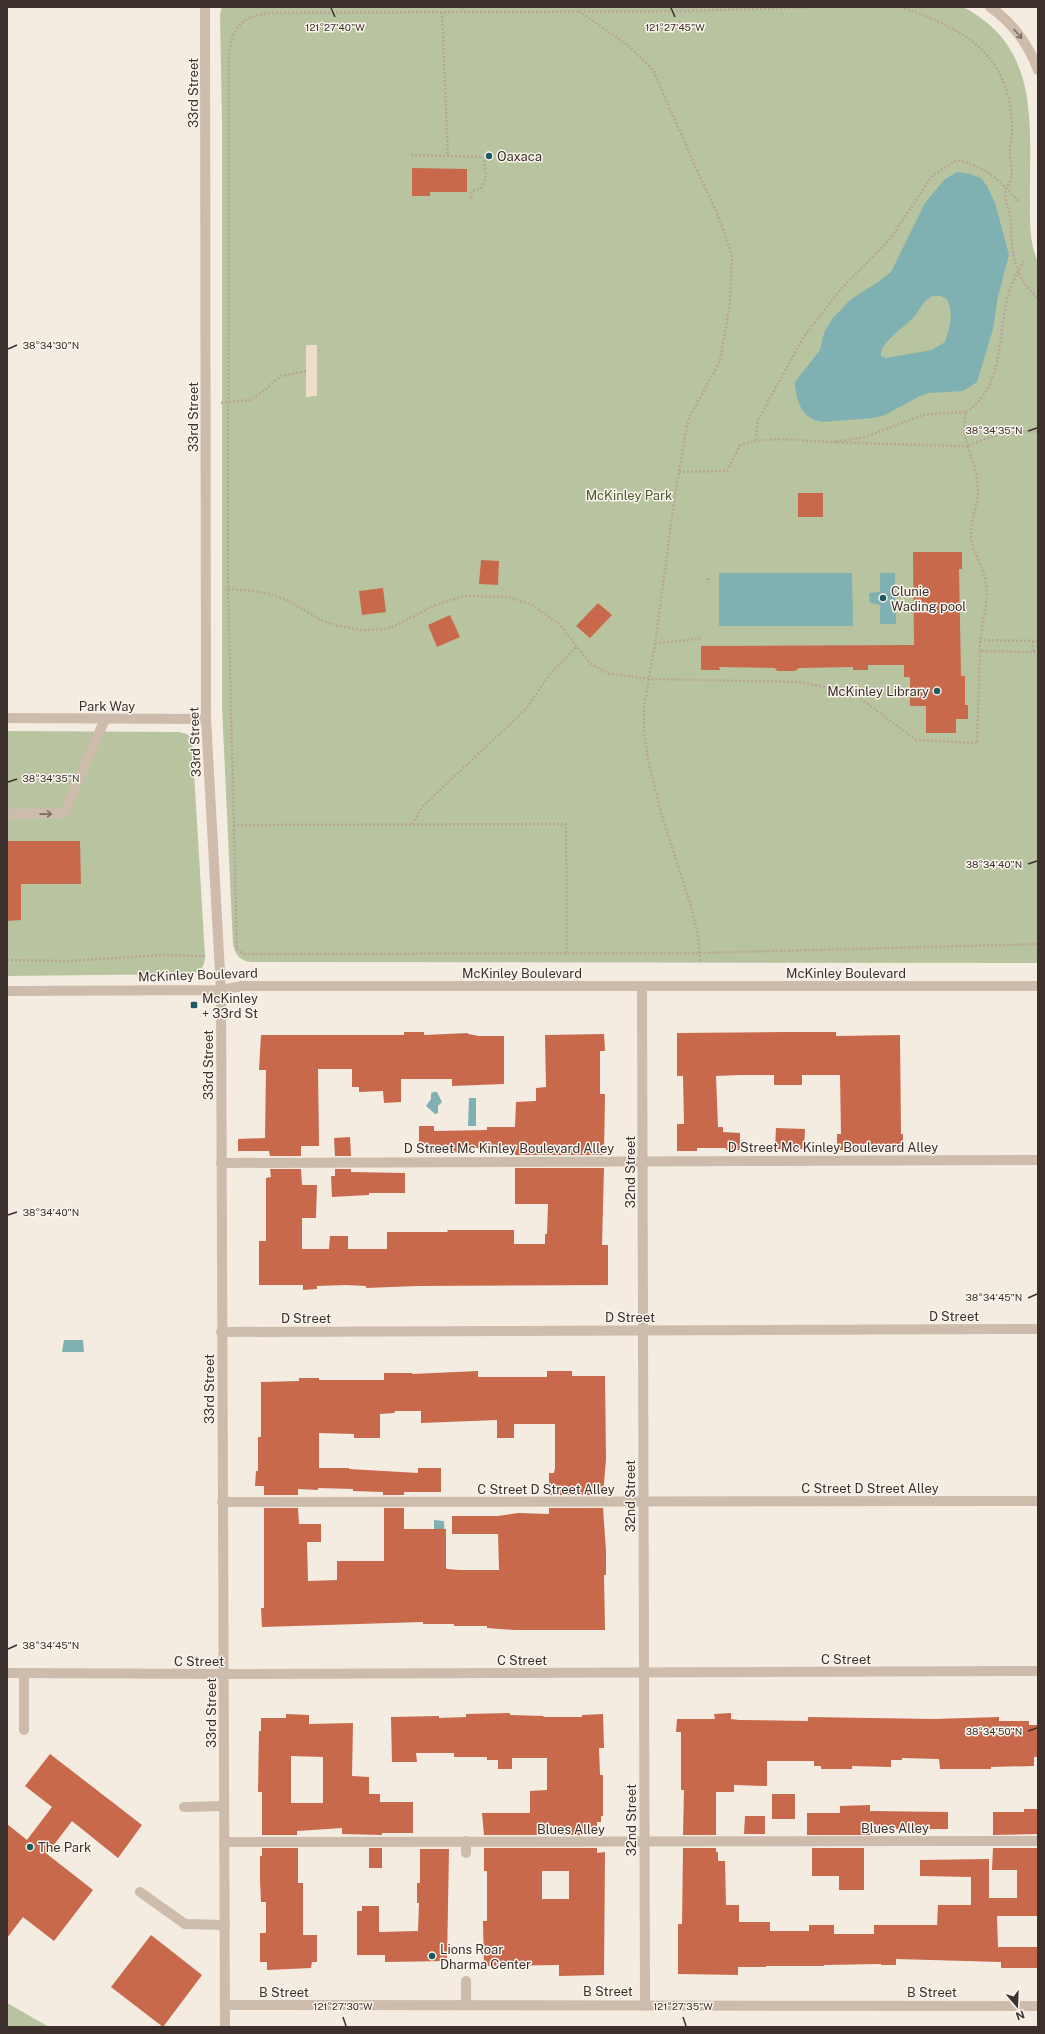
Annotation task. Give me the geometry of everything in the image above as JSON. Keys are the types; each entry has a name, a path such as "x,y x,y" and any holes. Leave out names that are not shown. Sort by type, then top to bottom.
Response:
{"street":[{"name":"33rd Street","path":"205,7 206,719 221,990 220,1162 225,2027"},
{"path":"990,7 1021,37 1038,70"},
{"name":"Park Way","path":"7,718 206,719"},
{"path":"7,814 64,813 105,719"},
{"name":"McKinley Boulevard","path":"7,991 221,990 242,986 1038,986"},
{"name":"32nd Street","path":"642,987 645,2004"},
{"name":"D Street Mc Kinley Boulevard Alley","path":"220,1162 1038,1160"},
{"name":"D Street","path":"221,1332 1038,1329"},
{"name":"C Street D Street Alley","path":"222,1502 1038,1501"},
{"name":"C Street","path":"7,1673 223,1674 1038,1671"},
{"path":"24,1673 24,1730"},
{"path":"184,1807 224,1806"},
{"path":"466,1841 466,1854"},
{"name":"Blues Alley","path":"224,1842 1038,1841"},
{"path":"140,1892 185,1924 225,1925"},
{"path":"466,1981 466,2004"},
{"name":"B Street","path":"225,2005 645,2004 1038,2006"}],"path":[{"path":"463,7 464,11"},
{"path":"818,7 686,11 271,13 247,18 233,32 229,53 228,589 237,949 244,954 567,954 699,953 1038,944"},
{"path":"900,7 937,21 967,36 987,53 999,73 1008,96 1012,124 1010,153 1011,178 1004,193 1011,219 1011,250 1018,273 1032,293 1038,298"},
{"path":"578,11 630,47 653,70 718,215 732,255 730,304 720,361 688,420 679,472 655,644 644,706 644,730 648,759 661,813 691,906 700,961"},
{"path":"442,12 448,156"},
{"path":"411,155 484,157 486,178 481,188 472,191 471,198"},
{"path":"756,440 758,420 803,338 840,290 889,240 933,174 957,160 977,165 998,180 1018,201"},
{"path":"833,442 865,437 926,414 966,412 978,402 983,395 995,368 1001,344 1007,299 1024,261"},
{"path":"221,403 250,400 281,376 306,370"},
{"path":"228,589 270,594 289,601 323,621 338,626 363,630 386,629 397,625 433,606 463,596 508,598 532,606 559,624 590,663 597,669 616,676 649,679 799,682 853,692 916,740 977,742 980,640 987,589 972,542 971,527 977,505 978,487 976,470 967,446 964,430 966,412"},
{"path":"679,472 727,471 740,445 756,440 792,438 833,442 967,446 1013,431 1038,432"},
{"path":"708,578 708,583"},
{"path":"655,644 702,638"},
{"path":"980,640 1038,641"},
{"path":"1033,641 1033,652"},
{"path":"412,824 423,806 526,709 550,674 577,646"},
{"path":"980,651 1038,652"},
{"path":"233,825 566,824 567,954"},
{"path":"7,960 91,960 163,955 205,956"}],"green space":[{"name":"McKinley Park","path":"222,7 963,7 989,24 1007,44 1019,66 1026,91 1030,144 1031,232 1033,247 1038,262 1038,963 252,962 239,957 233,945 222,706 222,122 220,14"},
{"path":"7,731 179,732 187,734 192,739 205,956 203,966 199,971 188,974 7,976"},
{"path":"7,2003 49,2027 7,2027"}],"shaded area":[{"path":"306,345 317,345 317,396 306,397"}],"water":[{"path":"957,172 970,174 981,178 987,186 995,203 1009,255 998,296 993,329 977,382 963,391 929,393 920,396 885,415 873,418 823,422 810,417 805,413 799,403 795,382 820,350 824,333 832,319 850,300 891,272 925,203 944,180","holes":["941,296 947,299 951,315 950,326 945,342 932,350 886,358 881,356 884,346 888,340 914,317 922,304 930,297"]},
{"path":"719,573 852,573 853,626 719,626"},
{"name":"Clunie Wading pool","path":"880,573 895,573 896,624 880,624 880,605 870,603 869,593 880,592"},
{"path":"437,1092 442,1102 438,1106 438,1113 435,1114 426,1106 431,1099 431,1093"},
{"path":"469,1098 476,1098 476,1126 468,1126"},
{"path":"64,1340 83,1340 84,1352 62,1352"},
{"path":"434,1520 444,1521 445,1543 434,1541"}],"building":[{"path":"412,168 467,169 467,192 430,192 430,196 412,196"},
{"path":"798,493 823,493 823,517 798,517"},
{"path":"913,552 962,552 962,569 959,569 961,676 965,676 965,705 968,705 968,719 956,719 956,733 926,733 926,706 910,706 910,677 904,677 904,665 868,665 868,670 853,670 853,667 799,668 795,671 777,671 775,668 719,667 720,670 701,670 701,646 914,645"},
{"path":"481,560 499,561 498,585 479,584"},
{"path":"383,588 386,612 362,615 359,591"},
{"path":"598,603 612,615 590,638 576,626"},
{"path":"450,615 460,637 437,647 428,625"},
{"path":"7,841 80,841 81,884 21,884 21,920 7,921"},
{"path":"404,1032 424,1032 424,1035 468,1033 479,1036 504,1036 504,1084 452,1086 452,1079 401,1079 401,1102 384,1103 383,1091 359,1092 359,1087 352,1087 352,1069 318,1069 319,1146 301,1146 301,1156 270,1156 269,1151 238,1151 238,1139 265,1138 266,1070 259,1070 261,1035 404,1035"},
{"path":"836,1032 836,1036 900,1035 901,1134 903,1134 903,1150 837,1150 837,1134 841,1134 840,1075 802,1075 802,1085 774,1085 774,1075 740,1075 716,1076 718,1127 723,1127 723,1132 740,1133 740,1150 726,1150 726,1148 697,1148 697,1151 677,1151 677,1124 684,1124 683,1076 677,1076 677,1033"},
{"path":"604,1034 605,1051 600,1051 600,1094 605,1094 604,1155 515,1155 515,1148 472,1148 472,1152 419,1153 419,1126 434,1126 434,1131 487,1130 487,1127 515,1127 516,1102 536,1101 536,1088 546,1087 545,1035"},
{"path":"776,1128 805,1129 804,1149 775,1149"},
{"path":"350,1137 351,1156 335,1156 334,1138"},
{"path":"515,1168 604,1168 602,1245 608,1245 608,1285 417,1286 366,1288 366,1286 346,1285 317,1286 317,1289 303,1290 303,1285 259,1285 259,1241 266,1241 266,1178 271,1177 270,1169 301,1169 302,1185 317,1185 316,1218 302,1218 302,1249 329,1249 330,1236 348,1236 348,1249 387,1249 387,1232 448,1232 447,1230 514,1230 514,1244 545,1244 545,1234 547,1234 548,1204 515,1204"},
{"path":"335,1169 351,1169 351,1172 405,1173 405,1193 369,1193 369,1195 332,1197 331,1176 335,1176"},
{"path":"478,1371 478,1377 547,1377 547,1371 572,1371 572,1376 605,1376 606,1459 603,1495 549,1495 549,1473 554,1473 555,1468 555,1424 514,1424 514,1438 497,1438 497,1420 421,1423 421,1411 395,1411 394,1413 380,1414 380,1438 354,1438 354,1434 319,1433 319,1468 349,1468 418,1473 418,1468 441,1468 441,1492 404,1492 404,1495 383,1495 383,1492 318,1488 318,1490 298,1489 298,1495 264,1495 264,1486 255,1486 256,1471 258,1471 258,1437 261,1437 261,1382 299,1381 299,1378 319,1378 319,1380 384,1380 384,1373 412,1374"},
{"path":"264,1508 298,1508 299,1524 321,1524 321,1542 307,1542 308,1581 337,1580 337,1561 384,1561 384,1508 404,1508 404,1529 446,1529 447,1569 499,1570 498,1534 452,1534 452,1516 498,1516 518,1513 549,1514 549,1508 603,1508 606,1551 606,1575 604,1575 605,1630 515,1630 487,1628 487,1626 423,1624 423,1622 262,1627 261,1608 264,1608"},
{"path":"510,1713 510,1715 544,1716 543,1717 582,1717 582,1715 603,1714 604,1748 599,1748 600,1775 603,1775 603,1816 601,1816 601,1822 597,1822 597,1835 484,1835 482,1813 530,1813 530,1791 547,1790 547,1758 512,1758 512,1769 498,1769 498,1760 487,1760 487,1757 454,1757 454,1753 416,1753 417,1762 392,1762 391,1717 439,1716 439,1718 466,1717 466,1714"},
{"path":"731,1713 731,1719 739,1720 808,1721 808,1717 934,1719 999,1717 999,1721 1029,1721 1029,1725 1038,1725 1038,1757 1034,1757 1034,1766 991,1767 991,1769 940,1769 939,1759 902,1758 902,1760 891,1760 891,1767 852,1766 852,1769 821,1769 821,1766 814,1766 814,1761 767,1761 767,1786 734,1785 734,1792 716,1792 716,1835 683,1835 684,1790 681,1790 681,1732 676,1732 677,1719 715,1719 714,1714"},
{"path":"286,1714 309,1715 309,1724 353,1723 352,1776 369,1777 369,1794 380,1794 380,1802 413,1802 413,1833 382,1833 382,1835 342,1834 342,1828 297,1831 297,1835 262,1835 262,1792 258,1792 259,1731 261,1731 261,1718 286,1718","holes":["291,1756 323,1757 323,1803 291,1803"]},
{"name":"The Park","path":"50,1754 142,1825 118,1858 72,1821 47,1854 93,1890 54,1941 23,1917 7,1938 7,1824 27,1840 52,1807 25,1786"},
{"path":"772,1794 795,1794 795,1819 772,1819"},
{"path":"870,1805 870,1811 948,1812 948,1829 890,1829 890,1832 870,1833 870,1835 807,1835 807,1813 840,1813 840,1806"},
{"path":"1024,1809 1038,1809 1038,1834 993,1835 993,1812 1024,1812"},
{"path":"745,1816 765,1816 765,1834 744,1834"},
{"path":"262,1848 298,1848 298,1883 303,1883 303,1935 317,1935 317,1962 312,1962 311,1968 267,1970 267,1962 260,1962 260,1933 266,1933 266,1902 261,1902 260,1856 262,1856"},
{"path":"369,1848 382,1848 382,1868 369,1868"},
{"path":"484,1848 597,1848 597,1853 605,1852 604,1975 559,1976 559,1965 484,1966 483,1921 487,1921 487,1871 484,1871","holes":["542,1871 569,1871 569,1899 542,1899"]},
{"path":"683,1848 716,1848 716,1852 718,1852 718,1861 725,1861 726,1905 739,1905 739,1922 770,1922 770,1931 809,1931 809,1925 834,1925 834,1934 874,1934 874,1925 937,1925 938,1905 971,1905 971,1877 920,1876 920,1860 989,1859 989,1898 1017,1898 1017,1870 992,1870 993,1848 1038,1848 1038,1916 997,1916 998,1947 1038,1947 1038,1968 1001,1968 1001,1962 896,1959 896,1965 738,1967 738,1975 678,1974 678,1924 682,1924"},
{"path":"812,1848 864,1848 864,1890 839,1890 839,1876 812,1876"},
{"path":"420,1849 449,1849 447,1961 385,1962 385,1955 357,1955 357,1911 362,1911 362,1906 379,1906 379,1932 418,1931 419,1903 417,1903 417,1883 420,1883"},
{"path":"151,1935 202,1975 163,2027 111,1987"}],"place":[{"name":"Oaxaca","path":"489,156"},
{"name":"Clunie Wading pool","path":"883,598"},
{"name":"McKinley Library","path":"937,691"},
{"name":"McKinley + 33rd St","path":"194,1005"},
{"name":"The Park","path":"30,1847"},
{"name":"Lions Roar Dharma Center","path":"432,1956"}]}
